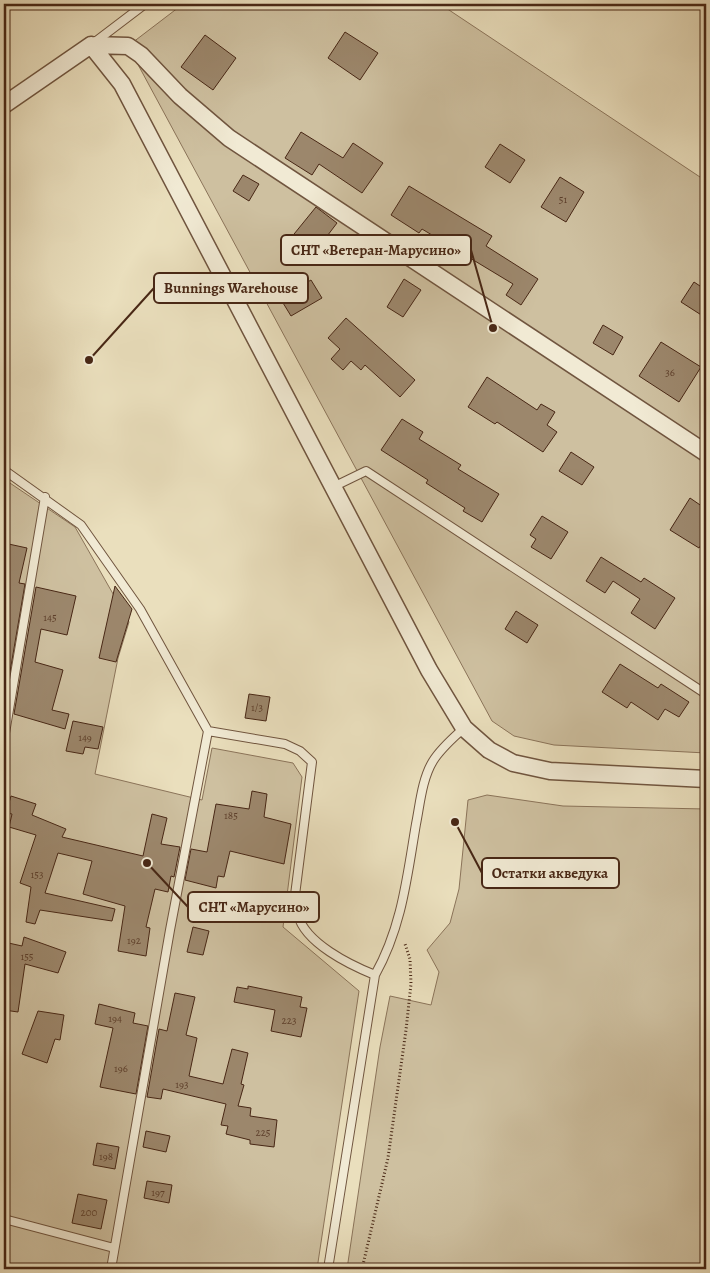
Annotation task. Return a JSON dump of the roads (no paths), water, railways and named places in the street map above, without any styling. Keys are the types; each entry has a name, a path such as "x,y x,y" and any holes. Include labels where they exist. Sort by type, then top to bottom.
{"street":[{"path":"92,45 122,84 430,670 464,728 489,750 513,762 550,771 706,779"},
{"path":"4,105 92,45 128,46 141,55 180,96 229,138 706,453"}],"lane":[{"path":"92,45 145,4"},
{"path":"4,470 45,497 81,525 140,609 208,731 170,930 111,1269"},
{"path":"333,487 366,471 706,694"},
{"path":"4,739 45,497"},
{"path":"328,1269 375,975 387,954 398,922 423,788 432,762 444,747 464,728"},
{"path":"208,731 285,744 300,751 312,762 295,895 298,916 308,933 334,954 348,964 375,975"},
{"path":"4,1219 114,1248"}],"place":[{"name":"СНТ «Ветеран-Марусино»","path":"493,328"},
{"name":"Bunnings Warehouse","path":"89,360"},
{"name":"Остатки акведука","path":"455,822"},
{"name":"СНТ «Марусино»","path":"147,863"}]}
